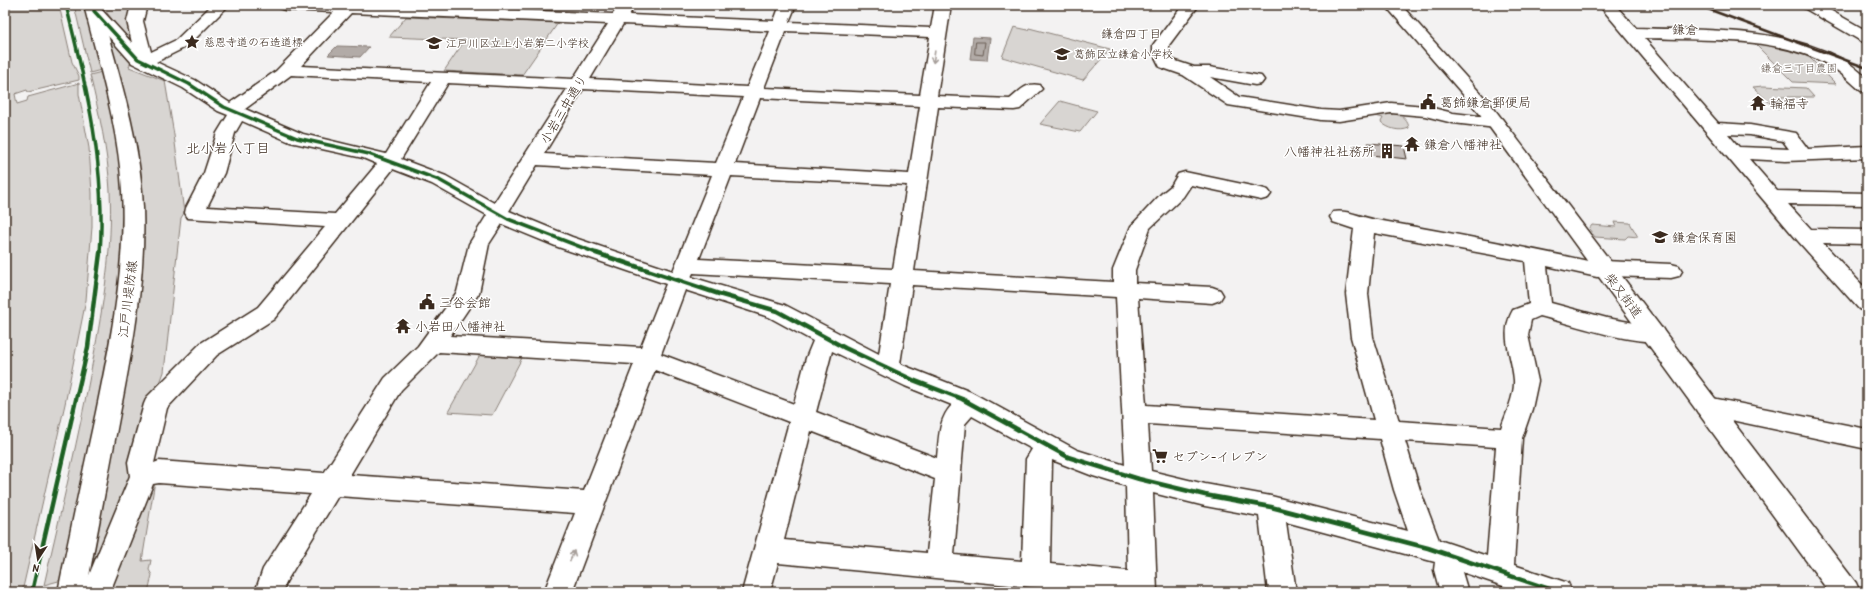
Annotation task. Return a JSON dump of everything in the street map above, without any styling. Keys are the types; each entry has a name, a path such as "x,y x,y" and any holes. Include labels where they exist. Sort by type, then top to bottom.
{"street":[{"path":"139,5 135,21 143,53 142,60"},
{"path":"142,60 163,53 182,43 221,5"},
{"path":"294,5 348,8 622,12 780,27 938,33"},
{"path":"558,592 648,358 788,5"},
{"path":"888,368 918,180 943,5"},
{"path":"1191,5 1161,45 1161,53 1166,63 1191,72 1234,101 1332,116 1391,108 1425,111 1454,118 1496,123"},
{"name":"柴又街道","path":"1393,5 1496,123 1846,592"},
{"path":"1607,5 1805,236 1866,302"},
{"path":"1810,5 1867,38"},
{"path":"93,8 134,55 178,78 236,112 297,138 369,154 439,180 508,219 565,242 683,273 777,311 829,339 888,368 975,407 1046,446 1086,464 1138,479 1205,495 1271,507 1438,551 1558,592"},
{"name":"江戸川堤防線","path":"72,592 125,327 133,230 132,191 128,155 119,110 93,8"},
{"path":"340,221 196,213 214,173 224,137 236,112 288,70 348,8"},
{"name":"小岩三中通り","path":"269,592 273,578 393,384 426,352 468,293 478,244 533,159 622,12"},
{"path":"1842,24 1867,26"},
{"path":"1632,34 1727,36 1794,46 1835,61 1867,87"},
{"path":"288,70 1016,105 1033,89"},
{"path":"1191,72 1208,72 1255,80"},
{"path":"96,592 143,476 141,462 156,404 209,349 266,313 389,161 413,128 444,77"},
{"path":"1713,128 1750,130 1789,137 1802,154"},
{"path":"1733,152 1802,154 1867,152"},
{"path":"533,159 918,180"},
{"path":"767,550 1036,575 1143,588 1138,479 1127,296 1125,290 1124,270 1141,226 1168,198 1173,196 1183,183 1184,178 1261,194"},
{"path":"1772,197 1867,199"},
{"path":"1340,217 1365,225 1535,256 1597,270 1671,271"},
{"path":"1365,225 1357,294 1363,341 1407,490 1448,570 1454,592"},
{"path":"1805,236 1867,237"},
{"path":"1535,256 1540,308"},
{"path":"683,273 902,276 1212,295"},
{"path":"1500,571 1509,438 1520,409 1526,381 1517,339 1518,324 1521,316 1527,312 1540,308 1606,326 1654,334"},
{"path":"756,592 818,358 822,346 829,339"},
{"path":"432,343 648,358 948,473"},
{"path":"1707,406 1867,439"},
{"path":"939,566 953,424 956,416 975,407"},
{"path":"1134,414 1509,438"},
{"path":"1036,575 1040,459 1046,446"},
{"path":"143,476 159,472 593,503"},
{"path":"1271,507 1282,592"}],"green space":[{"path":"5,5 59,5 72,62 79,76 79,80 28,92 27,90 15,94 17,104 27,101 28,97 79,83 79,94 89,148 92,193 92,227 86,300 65,404 22,592 5,592"},
{"path":"74,5 85,5 101,70 90,73"},
{"path":"101,5 135,5 138,53"},
{"path":"406,17 558,23 522,75 444,71 465,40 389,37"},
{"path":"1014,27 1028,30 1029,28 1110,49 1083,80 1002,57"},
{"path":"106,31 131,61 129,67 165,81 174,135 184,213 181,218 164,372 160,383 145,403 129,481 91,571 88,571 135,327 144,244 144,216 140,169 132,129"},
{"name":"鎌倉三丁目農園","path":"1752,41 1792,48 1805,53 1836,84 1793,82"},
{"path":"102,72 120,158 123,196 123,222 120,275 104,378 62,580 44,585 88,388 109,255 111,212 109,176 103,133 90,75"},
{"path":"1753,87 1806,88 1814,97 1780,97 1789,109 1775,108"},
{"path":"1060,101 1097,111 1080,132 1040,124"},
{"path":"1381,111 1402,117 1408,123 1409,128 1398,130 1394,129 1381,122 1383,118 1372,115"},
{"path":"1614,222 1630,223 1638,237 1628,236 1625,239 1595,237 1589,229 1592,225 1616,227"},
{"path":"481,353 523,356 492,415 448,412"},
{"path":"155,481 142,561 151,560 149,570 152,575 148,592 105,592 143,496"}],"water":[{"path":"973,37 990,38 987,60 970,59"},
{"path":"337,46 369,47 360,57 328,55"}],"building":[{"name":"八幡神社社務所","path":"1368,143 1404,146 1407,159 1371,155"}],"railway":[{"path":"1697,5 1867,68"}],"cycle path":[{"path":"32,592 88,347 100,254 102,223 98,153 84,75 66,5"},
{"path":"94,11 138,59 189,84 224,107 297,138 369,154 439,180 508,219 565,242 722,295 777,311 845,348 913,380 962,399 1068,457 1102,469 1139,479 1205,495 1271,507 1428,548 1558,592"}],"place":[{"name":"慈恩寺道の石造道標","path":"192,42"},
{"name":"江戸川区立上小岩第二小学校","path":"434,43"},
{"name":"葛飾区立鎌倉小学校","path":"1062,54"},
{"name":"葛飾鎌倉郵便局","path":"1428,102"},
{"name":"輪福寺","path":"1758,103"},
{"name":"鎌倉八幡神社","path":"1412,144"},
{"name":"八幡神社社務所","path":"1387,151"},
{"name":"鎌倉保育園","path":"1660,237"},
{"name":"三谷会館","path":"427,302"},
{"name":"小岩田八幡神社","path":"403,326"},
{"name":"セブン-イレブン","path":"1160,456"}],"district":[{"name":"鎌倉","path":"1685,29"},
{"name":"鎌倉四丁目","path":"1131,33"},
{"name":"北小岩八丁目","path":"228,147"}]}
